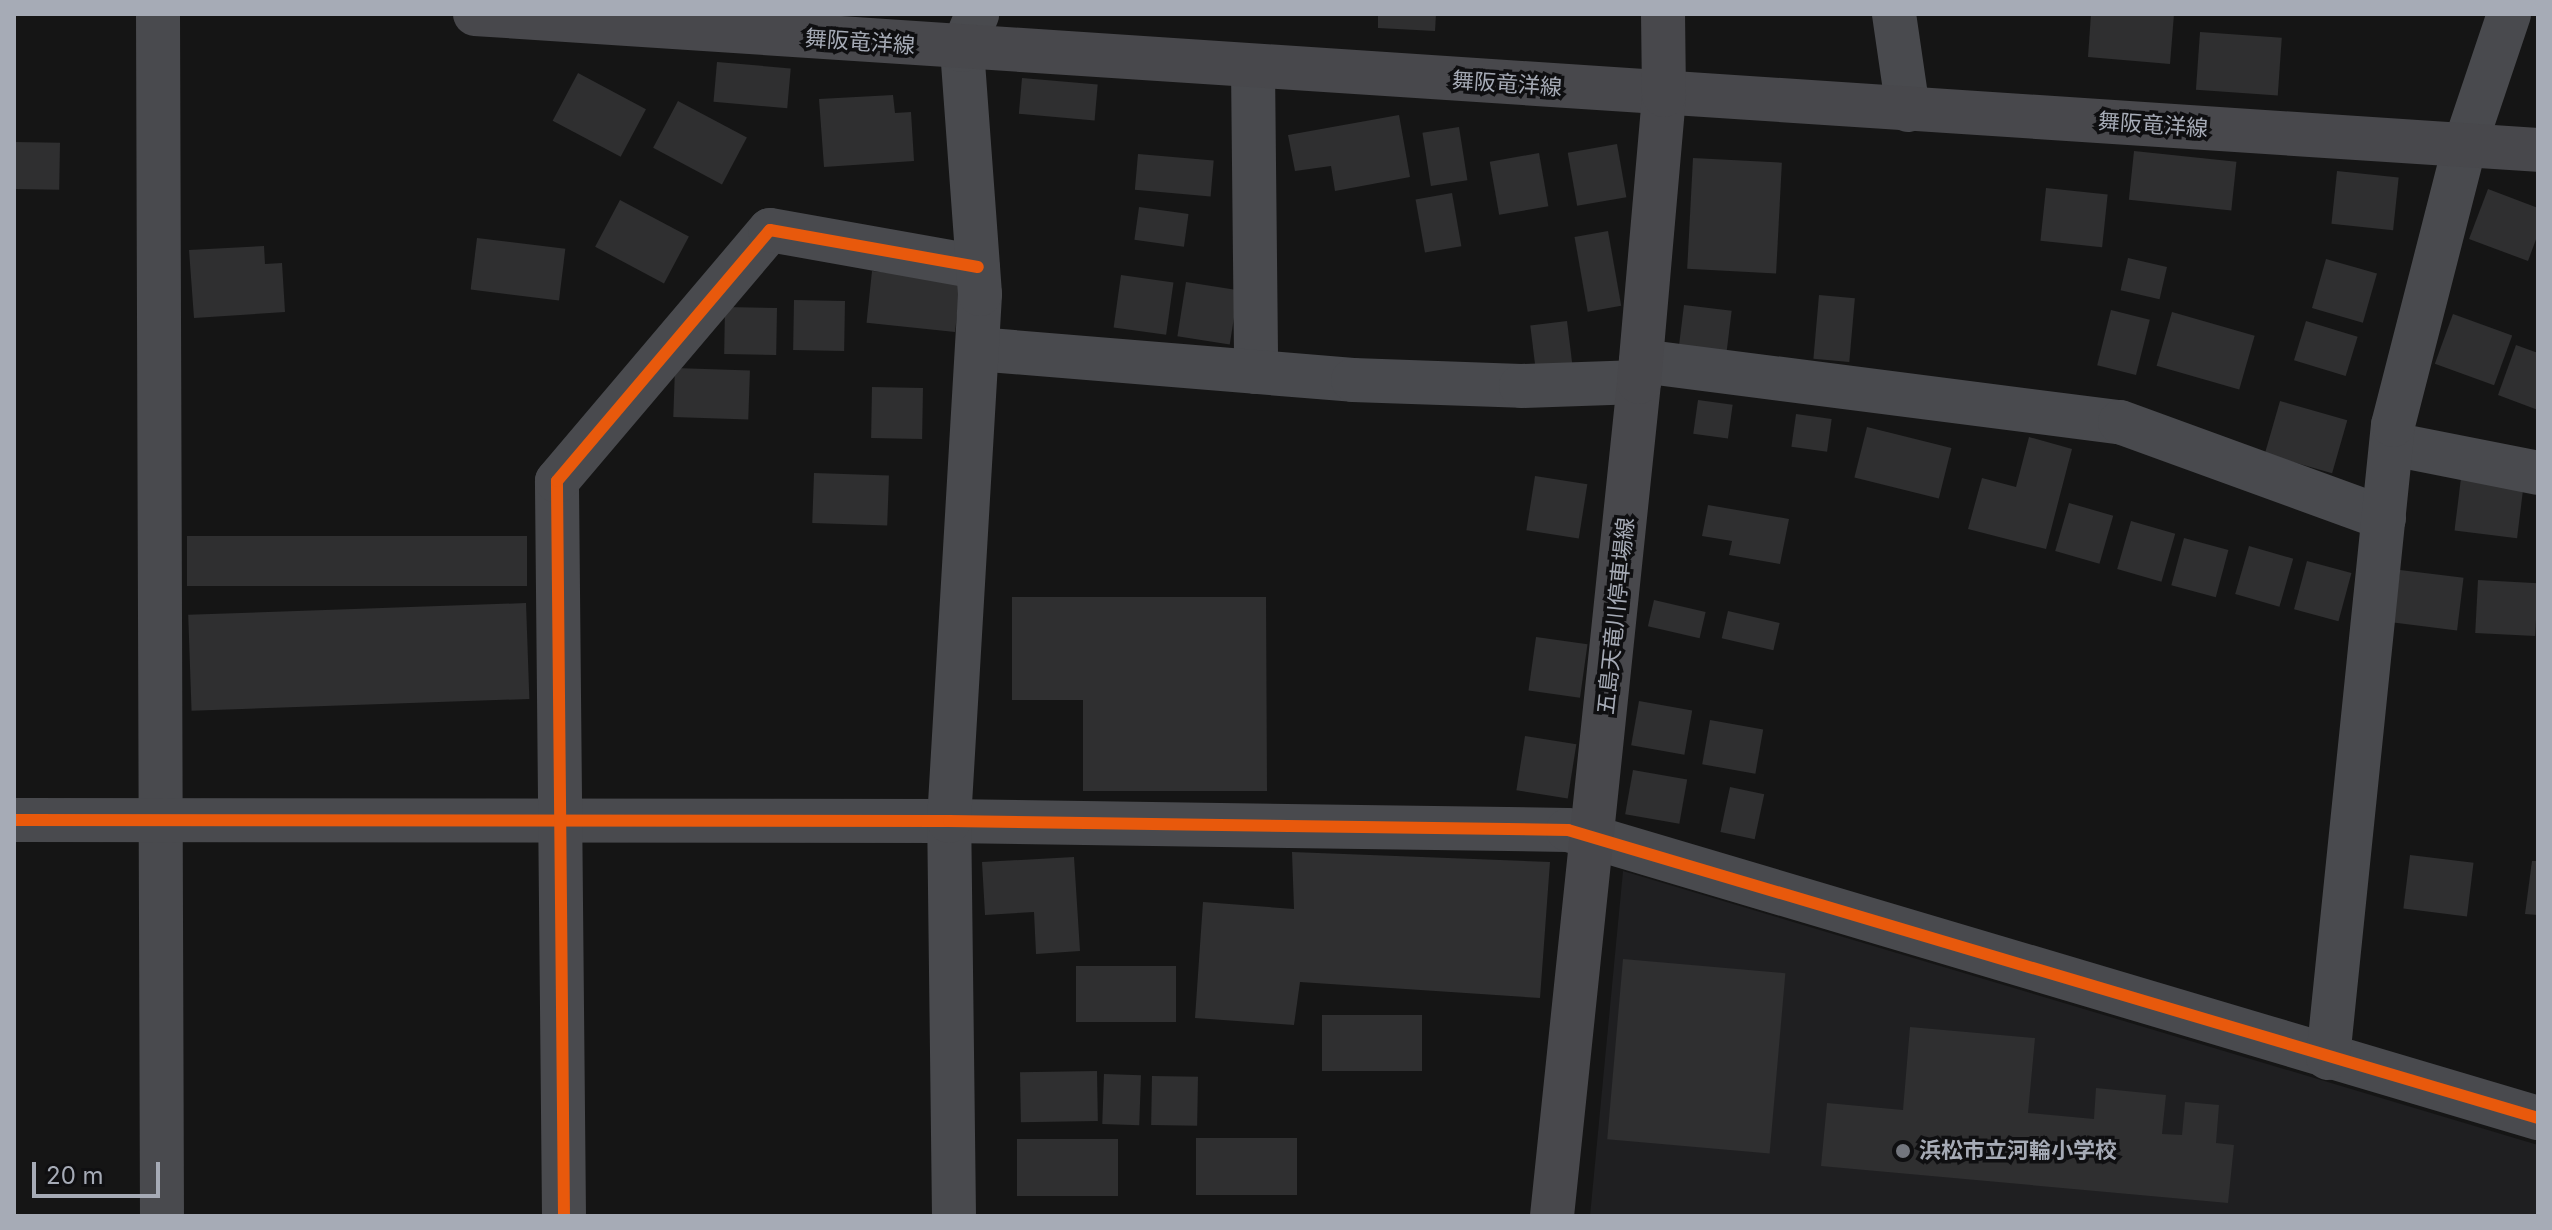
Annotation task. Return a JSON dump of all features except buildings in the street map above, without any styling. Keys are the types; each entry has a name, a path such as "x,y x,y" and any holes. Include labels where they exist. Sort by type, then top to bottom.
{"main road":[{"name":"舞阪竜洋線","path":"475,14 969,32 1253,68 2538,150"},
{"name":"五島天竜川停車場線","path":"1552,1216 1640,371 1664,95 1663,14"}],"street":[{"path":"158,14 162,1216"},
{"path":"1894,14 1908,110"},
{"path":"2328,1058 2392,444 2465,145 2509,14"},
{"path":"954,1216 949,821 977,349 978,267 969,32"},
{"path":"1253,68 1256,372"},
{"path":"564,1216 564,821 557,481 770,230 978,267"},
{"path":"977,349 1256,372 1521,386 1640,371 2120,422 2384,518"},
{"path":"2392,444 2538,473"},
{"path":"14,820 949,821 1568,830 1593,841 2538,1118"}],"shaded area":[{"path":"1623,871 2538,1145 2538,1216 1590,1216"}],"cycle path":[{"path":"564,1216 557,481 770,230 978,267"},
{"path":"14,820 949,821 1568,830 2538,1118"}],"place":[{"name":"浜松市立河輪小学校","path":"1903,1151"}]}
